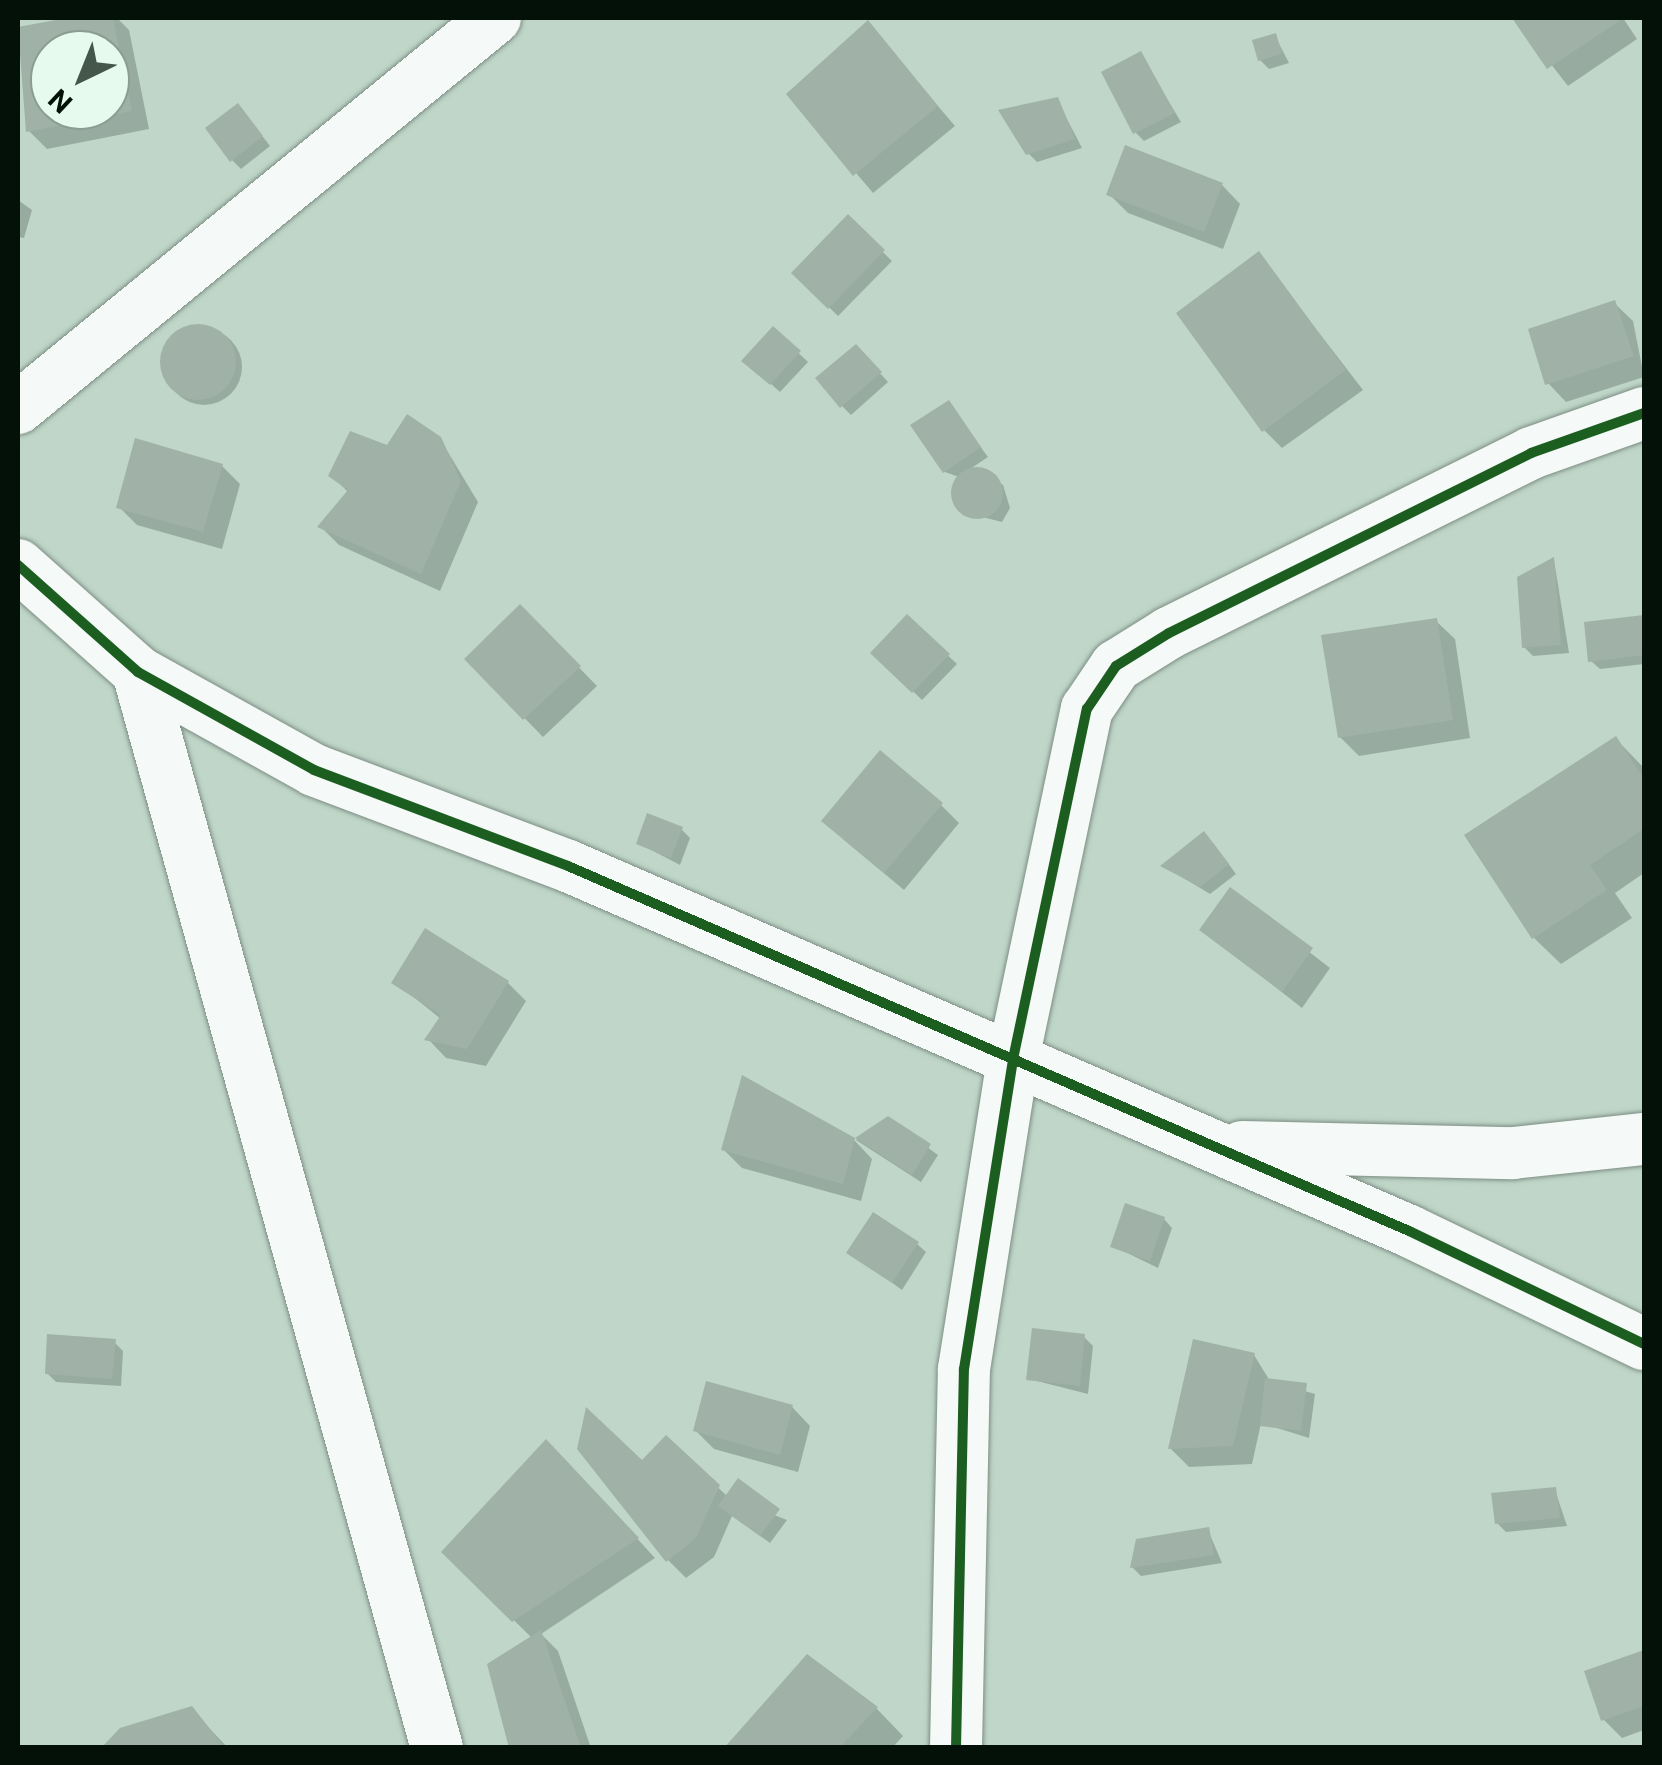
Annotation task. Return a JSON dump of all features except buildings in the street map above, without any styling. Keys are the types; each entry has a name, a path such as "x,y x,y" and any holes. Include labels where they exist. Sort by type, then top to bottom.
{"street":[{"path":"18,408 495,18"},
{"path":"956,1748 964,1369 1012,1058 1087,709 1116,666 1532,453 1644,413"},
{"path":"18,565 138,672 314,770 568,866 1212,1146 1644,1344"},
{"path":"138,672 437,1748"},
{"path":"1212,1146 1513,1153 1644,1139"}],"cycle path":[{"path":"956,1748 964,1369 1013,1059 1087,709 1116,666 1169,633 1531,453 1644,413"},
{"path":"18,565 138,672 314,770 568,866 1409,1231 1644,1344"}]}
